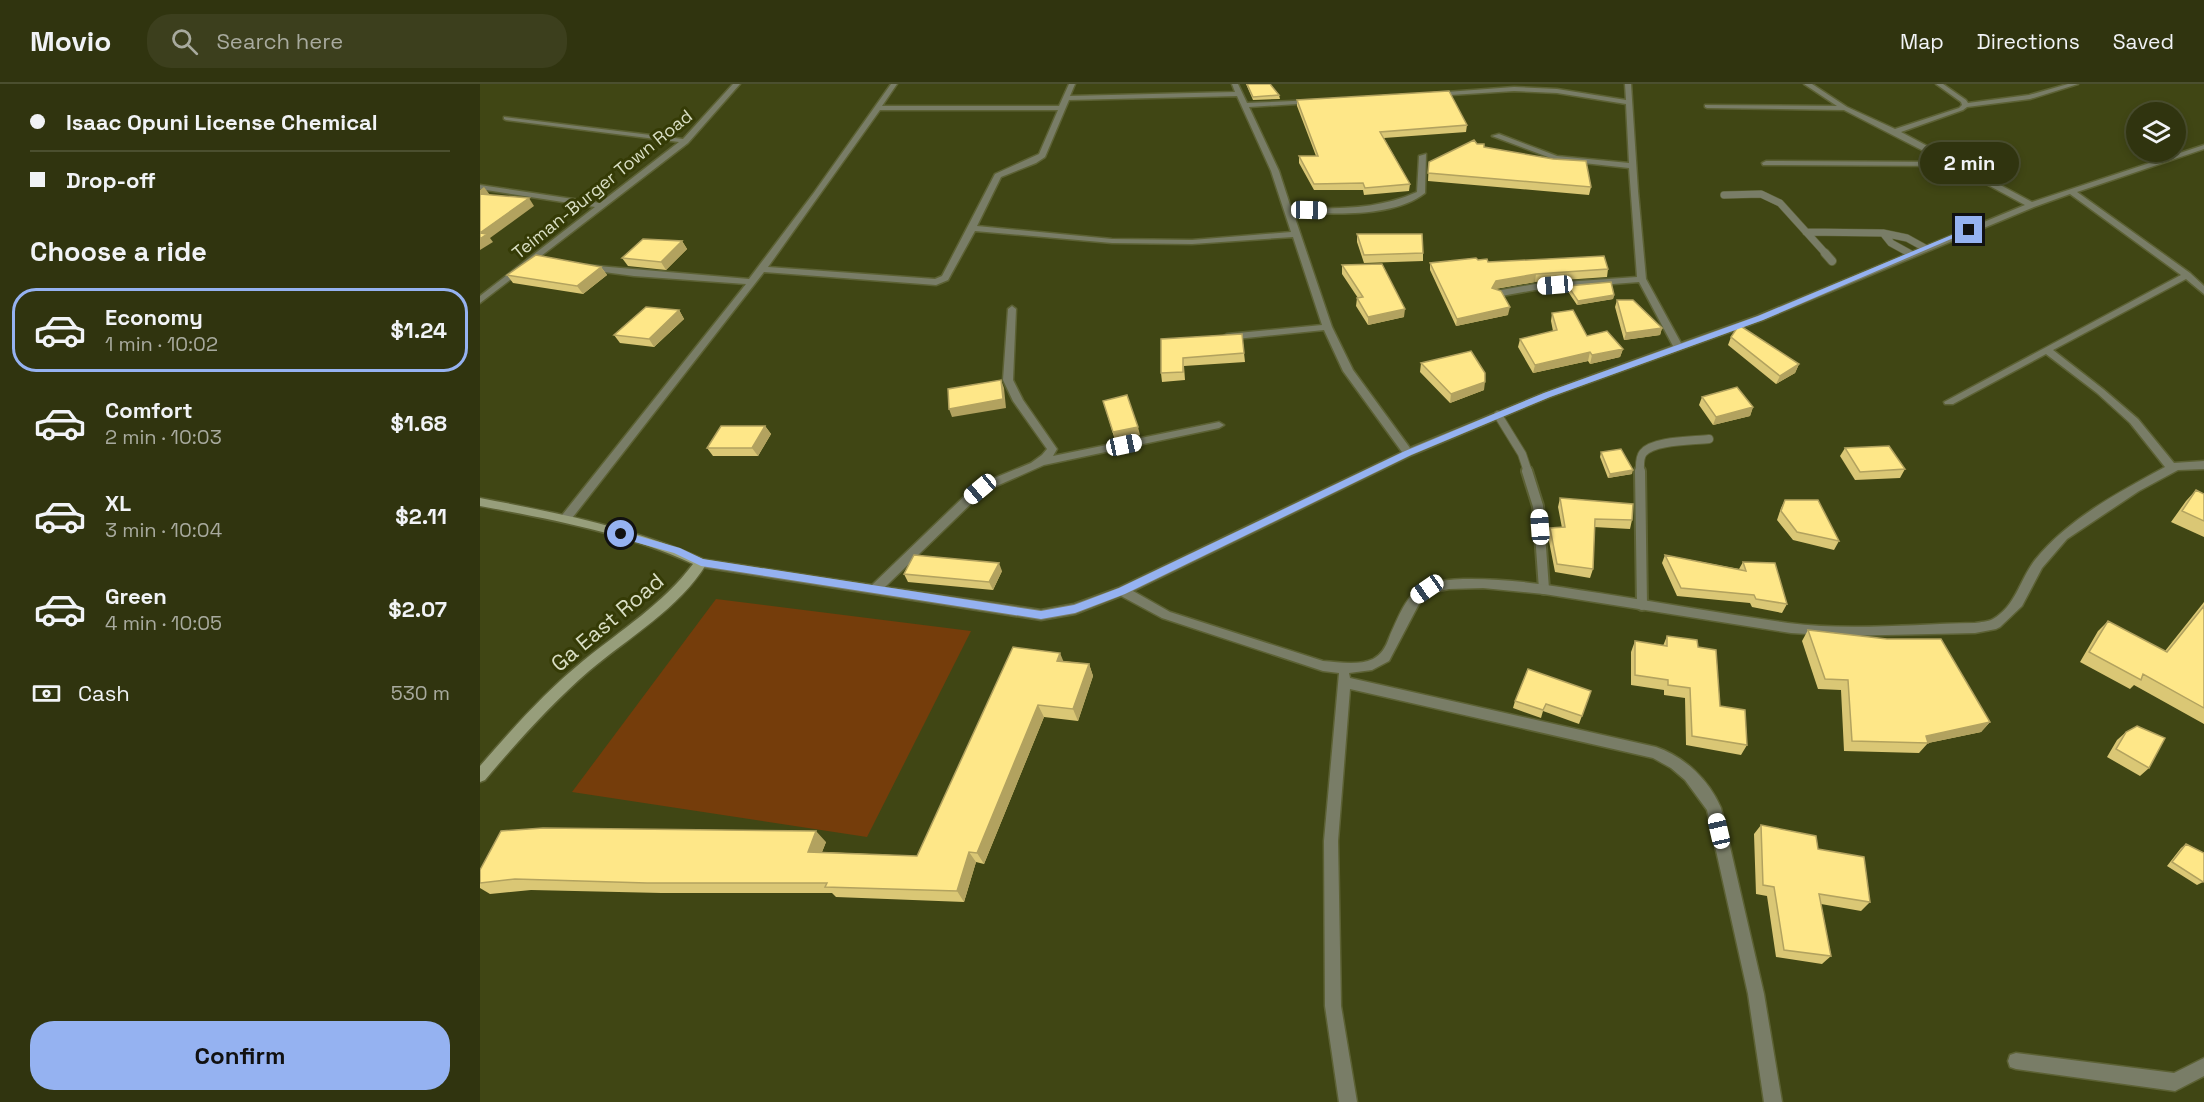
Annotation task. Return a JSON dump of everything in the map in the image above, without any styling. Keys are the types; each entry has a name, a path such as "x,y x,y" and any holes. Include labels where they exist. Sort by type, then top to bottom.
{"street":[{"name":"Teiman-Burger Town Road","path":"480,300 685,141 737,84"},
{"path":"565,519 698,354 849,151 894,84"},
{"path":"761,269 936,282 945,278 998,176 1042,155 1072,84"},
{"path":"1235,84 1275,171 1327,327 1348,371 1408,453"},
{"path":"1628,84 1642,279 1679,348"},
{"path":"1806,84 1845,108 1895,132 2031,205"},
{"path":"1939,84 1964,101 1965,105"},
{"path":"1895,132 1961,109 1965,105 2030,97 2075,84"},
{"path":"1421,95 1515,89 1557,91 1630,104"},
{"path":"1066,98 1240,94"},
{"path":"1245,105 1327,100"},
{"path":"1707,106 1845,108"},
{"path":"878,108 1062,108"},
{"path":"506,118 685,141"},
{"path":"1496,136 1556,158 1633,166"},
{"path":"701,562 1041,615 1075,609 1122,591 1408,453 1547,395 1760,318 2031,205 2073,193 2204,147"},
{"path":"1289,210 1350,211 1404,202 1421,193 1423,156"},
{"path":"1766,163 1956,164"},
{"path":"480,187 601,206"},
{"path":"2073,193 2187,275 2204,291"},
{"path":"972,228 1112,241 1192,242 1297,234"},
{"path":"539,254 549,257"},
{"path":"580,266 634,273 752,282"},
{"path":"1949,402 2187,275"},
{"path":"1496,294 1535,287 1642,279"},
{"path":"1012,309 1008,380 1018,401 1052,449 1040,462"},
{"path":"1213,338 1327,327"},
{"path":"2047,350 2134,421 2172,468"},
{"path":"875,589 980,489 1040,462 1219,425"},
{"path":"1344,676 1372,665 1384,657 1414,598 1427,589 1440,585 1507,585 1544,589 1791,628 1840,631 1953,629 1996,624 2018,603 2038,565 2063,536 2135,488 2172,468 2204,465"},
{"name":"Ga East Road","path":"480,502 565,519 677,550 701,562 691,577 669,600 546,702 480,776"},
{"path":"1122,591 1166,615 1323,666 1344,676 1656,753 1681,766 1699,785 1714,808 1756,994 1773,1102"},
{"path":"1344,676 1330,841 1333,1006 1348,1102"},
{"path":"2016,1061 2175,1082 2204,1067"}],"lane":[{"path":"1724,195 1766,195 1780,203 1832,261"},
{"path":"1806,232 1883,233 1907,238 1925,248"},
{"path":"1883,233 1891,243 1911,254"},
{"path":"1498,416 1522,454 1538,506 1544,589"},
{"path":"1642,605 1640,462 1643,453 1652,447 1669,443 1709,439"}],"shaded area":[{"path":"716,599 971,631 867,837 572,792"}],"building":[{"path":"1247,84 1270,84 1279,95 1253,97"},
{"path":"1449,91 1467,125 1380,132 1410,184 1365,188 1363,183 1314,184 1299,156 1318,156 1297,100"},
{"path":"1474,140 1477,144 1484,144 1484,147 1553,159 1586,161 1591,187 1428,173 1429,162"},
{"path":"480,194 529,198 480,233"},
{"path":"1357,234 1422,234 1423,253 1364,255"},
{"path":"643,239 682,241 661,262 622,258"},
{"path":"536,255 601,267 577,286 507,275"},
{"path":"1604,256 1608,269 1536,274 1496,281 1492,288 1501,291 1510,307 1457,319 1430,263 1476,258 1478,260 1487,259 1488,262"},
{"path":"1382,264 1405,309 1368,317 1357,298 1363,297 1342,265"},
{"path":"1611,282 1614,295 1578,301 1568,286"},
{"path":"1617,300 1633,300 1662,328 1626,333"},
{"path":"646,307 679,310 649,339 614,335"},
{"path":"1573,310 1587,336 1607,331 1623,349 1592,355 1590,352 1535,365 1520,339 1557,330 1552,313"},
{"path":"1739,325 1799,364 1780,376 1731,337"},
{"path":"1242,334 1244,353 1183,358 1183,372 1161,373 1161,339"},
{"path":"1471,351 1485,373 1485,382 1451,394 1421,363"},
{"path":"1001,380 1003,399 949,409 948,389"},
{"path":"1737,387 1753,407 1716,417 1702,397"},
{"path":"1127,395 1138,427 1113,432 1103,401"},
{"path":"721,426 765,426 752,448 707,448"},
{"path":"1889,446 1905,469 1860,472 1845,448"},
{"path":"1621,449 1633,470 1610,474 1601,452"},
{"path":"2196,490 2204,494 2204,521 2182,511"},
{"path":"1560,498 1633,504 1632,520 1595,519 1593,569 1557,564 1550,528 1565,527"},
{"path":"1785,500 1818,500 1839,541 1797,532 1781,511"},
{"path":"914,555 999,563 989,582 904,574"},
{"path":"1665,555 1746,571 1743,562 1775,563 1787,604 1756,599 1754,595 1681,588"},
{"path":"2204,606 2204,708 2143,674 2141,680 2089,652 2108,621 2167,652"},
{"path":"1808,630 1887,639 1941,639 1990,722 1926,736 1928,743 1852,741 1848,680 1825,679"},
{"path":"1667,636 1697,640 1698,647 1716,650 1720,706 1745,710 1747,745 1692,736 1690,688 1668,685 1668,680 1635,675 1635,641 1667,646"},
{"path":"1013,647 1060,653 1057,661 1089,664 1073,709 1038,705 977,853 969,852 957,891 825,887 827,883 647,883 515,879 480,883 480,870 501,831 543,828 816,831 808,852 917,856"},
{"path":"1528,669 1591,691 1582,716 1546,704 1543,710 1515,701"},
{"path":"2137,726 2165,738 2149,768 2116,749 2126,732"},
{"path":"1761,825 1816,836 1818,849 1864,857 1870,902 1819,894 1831,956 1784,950 1774,887 1763,885"},
{"path":"2186,844 2204,853 2203,882 2172,862"}],"route":[{"path":"621,534 677,550 701,562 1041,615 1075,609 1122,591 1408,453 1547,395 1760,318 1969,230"}]}
